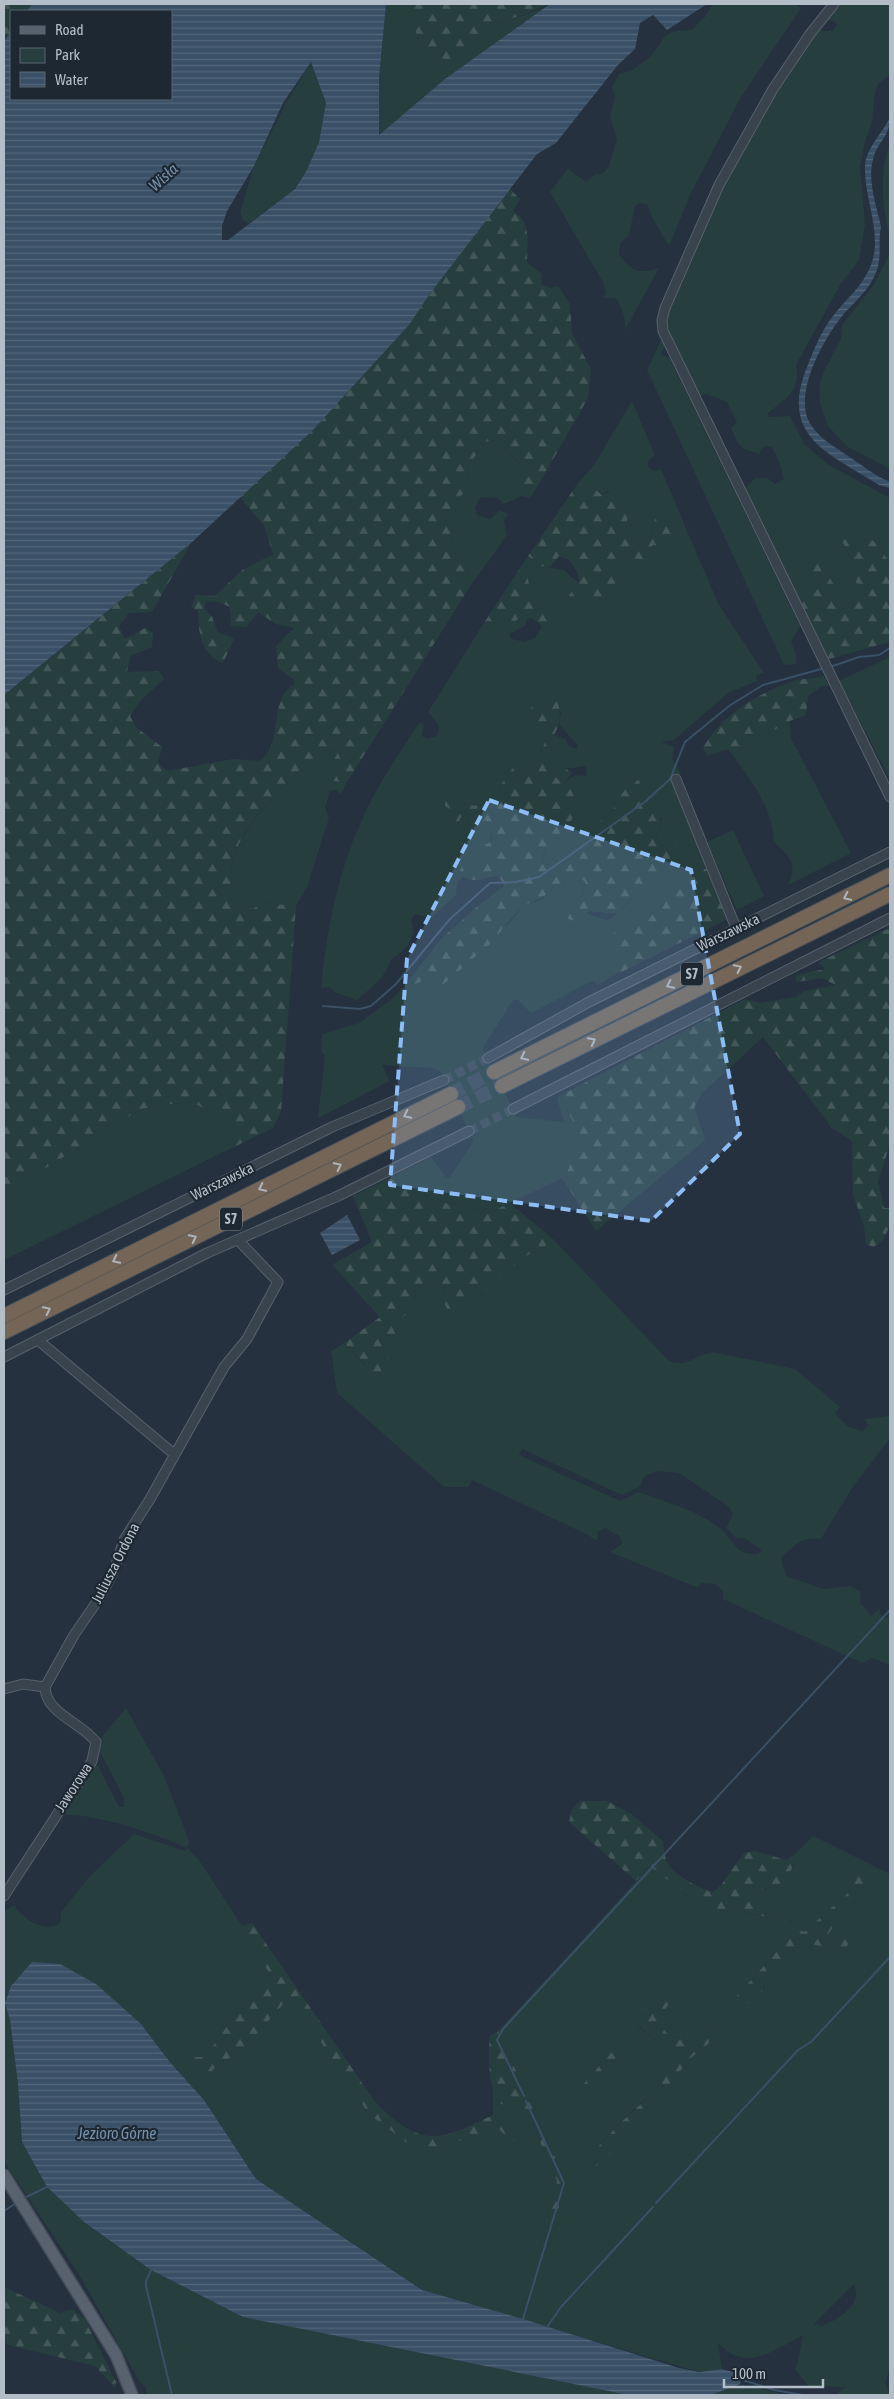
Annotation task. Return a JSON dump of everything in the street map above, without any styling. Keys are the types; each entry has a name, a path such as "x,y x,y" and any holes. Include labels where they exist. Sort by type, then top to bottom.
{"highway":[{"name":"S7","path":"494,1072 890,876"},
{"name":"S7","path":"502,1086 890,894"},
{"name":"S7","path":"4,1316 451,1094"},
{"name":"S7","path":"4,1332 458,1107"}],"main road":[{"path":"4,2175 116,2354 132,2395"}],"street":[{"path":"834,4 810,34 773,89 719,185 665,308 662,320 663,331 671,348 890,797"},
{"path":"676,779 736,928"},
{"name":"Warszawska","path":"488,1058 589,1002 890,852"},
{"path":"513,1109 890,918"},
{"name":"Warszawska","path":"4,1290 332,1127 444,1080"},
{"path":"4,1357 207,1253 239,1241 338,1196 469,1131"},
{"name":"Juliusza Ordona","path":"45,1687 74,1635 100,1597 113,1573 124,1540 150,1499 224,1366 247,1339 278,1282 239,1241"},
{"path":"38,1340 174,1454"},
{"path":"4,1689 24,1684 45,1687"},
{"name":"Jaworowa","path":"4,1896 92,1761 95,1751 96,1742 89,1733 54,1708 45,1695 45,1687"}],"highlighted area":[{"path":"489,800 691,870 740,1134 651,1221 390,1185 407,959"}],"green space":[{"path":"4,4 32,4 28,10 10,10 10,33 4,41"},
{"path":"386,4 405,4 419,40 446,69 488,28 546,7 445,79 379,135 379,78"},
{"path":"405,4 550,4 488,28 446,69 419,40"},
{"path":"713,4 795,4 801,8 741,97 692,191 669,246 653,219 647,204 640,203 635,206 629,235 620,243 619,255 628,265 636,270 646,271 659,268 625,330 623,313 616,298 603,298 606,293 603,282 550,192 568,168 586,182 595,174 602,174 608,168 617,139 610,117 615,96 612,87 619,74 631,71 651,56 665,36 674,31 691,30 704,18"},
{"path":"837,4 890,4 890,75 878,84 875,92 872,123 865,141 860,167 865,224 859,260 840,285 796,365 796,382 791,394 768,413 769,417 790,416 804,444 829,465 890,498 890,563 874,541 864,538 844,546 854,563 854,579 861,589 861,597 855,605 845,602 831,580 808,566 819,587 801,603 744,489 755,478 767,478 775,484 784,479 780,464 772,447 765,446 761,449 759,455 742,447 736,440 731,428 737,422 727,402 707,394 699,396 666,329 667,312 717,196 783,80 819,27 822,31 833,31 837,25 834,21 825,19"},
{"path":"311,62 326,103 319,142 307,170 295,189 248,224 243,220 240,213 254,166 285,105"},
{"path":"890,144 890,236 885,215 883,178 884,165"},
{"path":"509,188 520,199 513,211 519,215 526,227 528,240 527,263 542,274 541,284 550,288 558,286 570,304 572,334 591,369 588,398 539,484 529,488 520,483 520,464 495,440 485,442 469,465 465,492 458,498 451,542 459,563 468,571 470,579 469,588 347,782 328,781 328,772 338,752 323,750 279,790 264,807 240,842 233,860 231,877 238,903 252,909 264,903 296,906 281,1112 273,1128 236,1146 229,1124 191,1101 141,1109 4,1194 4,695 191,543 152,612 129,613 119,626 125,639 145,628 153,633 152,647 130,656 127,672 159,671 164,679 141,700 130,716 136,727 162,747 158,763 167,771 233,759 260,761 272,743 281,700 286,691 294,684 294,680 278,668 276,646 294,628 276,624 258,612 246,627 231,626 230,607 218,602 206,601 204,608 212,617 218,632 234,639 223,663 205,648 200,634 198,611 191,607 196,595 215,596 242,570 273,554 264,526 239,496 313,430 409,325 429,295"},
{"path":"890,253 890,469 846,446 828,426 820,403 819,388 823,373 841,339 842,325 873,286"},
{"path":"662,338 665,347 661,355 669,357 800,626 791,642 796,654 796,664 784,665 647,370"},
{"path":"632,401 655,455 648,461 648,467 654,471 661,469 683,521 675,530 669,527 666,518 660,516 655,519 650,542 645,547 640,547 626,530 628,515 625,504 608,491 602,494 591,486 578,483 594,465"},
{"path":"495,440 520,465 529,488 539,484 530,498 522,496 504,504 497,498 481,497 475,507 477,515 490,519 500,510 508,514 504,521 507,535 469,588 470,579 468,571 459,563 451,542 454,516 458,498 465,492 469,465 485,442"},
{"path":"578,483 591,486 601,494 612,492 615,498 625,504 628,515 626,530 640,547 645,547 650,542 655,519 660,516 666,518 669,527 675,529 683,521 684,524 672,540 662,547 653,545 645,558 631,563 626,560 620,568 624,577 613,592 602,597 583,600 572,598 569,595 579,583 578,574 570,560 559,556 550,567 541,566 528,556"},
{"path":"684,524 719,605 764,673 756,675 757,681 728,693 674,740 661,742 674,747 672,759 681,773 674,777 717,883 709,886 706,879 680,876 656,913 637,924 624,925 619,956 608,968 613,976 598,985 592,981 531,1013 518,1000 513,1000 485,1044 483,1049 517,1117 564,1122 557,1098 559,1096 580,1134 566,1176 490,1213 437,1201 389,1178 431,1157 446,1178 450,1177 472,1144 473,1139 440,1071 432,1068 382,1065 390,1081 318,1118 325,1055 321,1052 322,1034 359,1023 401,990 432,977 438,988 497,938 500,930 509,924 524,905 543,899 555,884 568,885 578,876 585,882 581,898 569,910 579,922 587,914 607,920 617,914 670,859 656,837 662,819 635,792 618,798 612,813 601,819 598,830 551,865 545,864 542,860 548,844 562,834 574,818 573,803 575,794 566,788 566,781 575,775 586,776 587,768 584,766 567,769 558,779 547,769 552,754 550,742 554,735 565,739 569,746 576,749 578,746 559,724 561,713 553,700 542,705 536,731 545,742 532,773 519,778 511,765 506,778 501,784 498,797 489,806 459,808 456,812 459,829 460,818 466,814 471,826 477,830 485,820 492,831 488,856 477,872 468,863 459,874 463,876 457,883 456,895 431,918 415,914 411,920 414,932 408,946 392,959 381,979 357,1000 334,992 330,987 321,988 332,913 353,841 379,786 416,727 421,722 424,726 422,736 427,739 436,736 439,730 438,724 428,712 480,629 490,628 498,619 515,621 523,617 527,619 525,626 509,634 512,639 525,642 535,638 542,626 552,623 548,608 535,612 524,562 528,556 541,566 563,570 579,583 569,595 611,593 624,577 620,568 630,557 657,544 672,540"},
{"path":"846,532 874,541 890,563 890,642 829,659 801,603 819,587 808,566 810,558 819,554 831,580 845,602 855,605 861,597 861,589 854,579 854,563 842,541"},
{"path":"524,562 535,611 548,608 555,610 557,617 552,623 542,626 532,618 527,619 523,617 515,621 498,619 490,628 480,629"},
{"path":"890,657 890,779 839,681"},
{"path":"824,676 829,686 822,686 808,696 806,715 790,721 732,754 728,749 707,756 703,748 730,715 754,699 780,686 801,679"},
{"path":"553,700 558,702 560,718 556,732 550,742 552,754 547,769 558,779 566,769 572,773 566,781 566,788 575,791 573,803 577,809 565,830 546,848 542,860 545,864 551,865 598,830 601,819 612,813 618,798 631,783 639,780 640,785 635,792 655,798 660,817 657,839 662,837 677,840 675,850 662,870 617,914 589,911 579,922 568,919 569,910 583,895 585,882 578,876 577,882 568,885 555,884 544,896 519,910 505,925 497,938 438,989 432,977 401,990 442,938 504,886 499,876 471,880 459,874 462,865 468,863 477,872 488,856 485,845 492,841 492,831 485,820 477,830 471,826 466,814 460,818 459,829 455,833 451,827 450,818 455,812 445,806 445,801 448,798 455,799 459,808 466,802 474,806 479,803 489,806 498,797 501,784 506,778 505,765 511,765 519,778 532,773 545,742 536,731 528,715 534,703 542,705"},
{"path":"790,721 791,738 851,853 788,885 792,871 791,861 774,842 769,817 760,795 732,754"},
{"path":"323,750 338,752 328,772 328,781 347,782 341,794 336,790 330,791 325,807 329,818 307,887 296,906 264,903 252,909 238,903 231,877 233,860 240,842 251,825 280,790"},
{"path":"733,830 764,896 737,910 707,842"},
{"path":"707,869 706,879 709,886 717,883 727,913 726,920 613,976 607,969 619,956 613,934 624,925 637,924 656,913 662,904 657,897 660,889 666,885 673,885 687,872"},
{"path":"890,928 890,1144 878,1182 884,1208 890,1208 890,1214 888,1231 882,1240 873,1247 866,1244 864,1226 853,1195 852,1141 832,1128 763,1037 701,1094 694,1108 705,1140 596,1231 562,1178 566,1176 580,1134 559,1096 745,999 760,1003 796,997 804,991 835,985 823,978 796,982 796,975 825,969 819,962"},
{"path":"191,1101 229,1124 236,1146 4,1260 4,1194 141,1109"},
{"path":"389,1178 437,1201 489,1213 510,1203 555,1241 524,1257 464,1310 447,1309 444,1302 445,1288 426,1281 416,1292 413,1308 397,1323 393,1345 382,1372 373,1372 344,1343 380,1317 332,1265 372,1242 353,1196"},
{"path":"555,1241 669,1361 676,1363 687,1362 713,1352 795,1369 840,1407 835,1413 848,1427 862,1431 868,1426 865,1419 890,1416 890,1438 852,1488 821,1539 814,1538 798,1542 781,1558 786,1576 824,1589 850,1586 861,1592 860,1603 868,1611 870,1617 879,1609 880,1614 886,1618 890,1616 890,1665 872,1658 862,1663 723,1599 723,1591 715,1584 701,1583 698,1588 610,1552 622,1544 620,1536 605,1528 597,1532 597,1541 472,1480 468,1487 444,1487 337,1393 331,1351 344,1343 365,1365 393,1345 397,1323 413,1308 416,1292 426,1281 445,1288 444,1302 464,1310 524,1257","holes":["522,1449 622,1495 639,1487 645,1476 659,1471 679,1473 728,1506 733,1514 726,1528 736,1538 744,1538 762,1550 758,1554 741,1551 716,1525 684,1508 639,1492 620,1501 519,1455"]},
{"path":"126,1708 164,1776 189,1841 187,1848 124,1825 89,1817 59,1815 95,1760 119,1807 124,1807 124,1798 99,1750 100,1739"},
{"path":"581,1801 607,1801 630,1813 663,1841 664,1853 672,1869 689,1882 713,1892 721,1885 744,1853 755,1851 786,1860 794,1855 793,1866 786,1878 775,1889 765,1889 759,1892 753,1900 755,1905 760,1904 804,1932 847,1894 858,1873 879,1871 880,1883 856,1900 827,1935 835,1941 849,1932 852,1940 846,1947 851,1955 844,1958 822,1946 801,1943 770,1971 762,1991 717,2029 714,2039 691,2058 670,2084 662,2089 657,2084 678,2059 638,2025 639,2011 666,1989 676,1976 686,1980 656,2022 670,2036 694,2043 790,1937 775,1920 740,1910 727,1920 715,1917 650,1866 636,1881 569,1822 572,1809"},
{"path":"134,1834 185,1851 187,1848 199,1860 274,1980 235,2015 205,2057 178,2059 208,2075 217,2066 244,2049 290,1996 369,2114 439,2147 515,2123 493,2115 493,2091 498,2100 522,2103 557,2181 542,2234 549,2238 566,2182 498,2031 650,1866 715,1917 727,1920 739,1910 775,1920 790,1937 694,2043 670,2036 655,2022 685,1981 676,1976 666,1989 639,2011 638,2026 679,2059 657,2084 662,2088 670,2084 691,2058 714,2039 717,2029 762,1991 770,1971 801,1943 822,1946 844,1958 849,1932 835,1941 827,1935 856,1900 880,1883 858,1873 847,1894 804,1932 760,1904 755,1905 753,1900 762,1890 775,1889 794,1867 794,1855 813,1836 890,1874 890,2368 885,2382 890,2395 834,2395 846,2387 808,2386 795,2369 803,2335 770,2352 749,2358 739,2357 728,2352 718,2343 722,2369 699,2372 422,2290 256,2179 204,2100 169,2061 141,2024 5,2003 10,2020 18,2084 22,2142 47,2187 84,2222 151,2270 243,2317 623,2394 640,2395 147,2395 146,2387 140,2382 80,2276 4,2161 4,1911 14,1905 29,1920 41,1926 48,1927 60,1923 61,1912 89,1877","holes":["647,2098 605,2160 578,2179 592,2155 608,2135","854,2284 855,2298 847,2310 835,2320 822,2326 814,2324"]},
{"path":"252,1923 376,2103 392,2118 419,2134 432,2136 458,2131 493,2115 515,2123 520,2134 512,2143 499,2129 439,2147 426,2147 406,2142 369,2114 290,1996 244,2049 217,2066 208,2075 178,2059 189,2051 195,2057 205,2057 235,2015 274,1980 242,1931 242,1926"},
{"path":"498,2031 566,2182 550,2238 542,2234 557,2181 522,2104 511,2108 500,2103 496,2098 491,2081 489,2043 490,2036"},
{"path":"618,2045 622,2052 618,2067 581,2098 575,2094"},
{"path":"648,2098 651,2101 605,2160 578,2179 576,2175 592,2154 618,2125"},
{"path":"6,2288 60,2313 72,2309 84,2318 116,2382 115,2388 95,2366 8,2345 4,2341 4,2289"},
{"path":"740,2384 786,2395 711,2395"}],"water":[{"name":"Wisła","path":"32,4 386,4 379,78 379,135 445,79 550,4 707,4 667,30 653,15 640,23 635,49 617,66 556,143 537,154 429,295 409,325 313,430 191,543 4,695 4,41 10,33 10,100 172,100 172,10 28,10","holes":["311,62 326,103 319,142 307,170 295,189 228,240 222,240 222,226 227,211 254,166 283,103"]},
{"path":"890,117 888,130 877,148 871,168 873,193 881,227 876,272 866,290 839,320 825,342 812,370 805,400 806,413 811,425 823,439 879,477 890,482 890,488 879,485 826,452 813,440 804,427 799,410 800,391 807,367 818,341 829,322 859,286 871,265 875,241 865,179 865,167 871,147"},
{"path":"347,1215 360,1240 332,1255 320,1233"},
{"name":"Jezioro Górne","path":"32,1962 60,1964 96,1984 141,2024 169,2061 204,2100 256,2179 422,2290 523,2319 679,2368 699,2372 722,2369 743,2375 740,2384 711,2395 623,2394 243,2317 151,2270 84,2222 47,2187 22,2142 18,2084 10,2020 5,2003 11,1986"}],"waterway":[{"path":"830,667 859,657 879,655 890,648"},
{"path":"323,1006 360,1009 371,1006 396,984 449,920 490,883 516,882 539,877 646,801 670,779 685,742 729,706 763,685 825,668"},
{"path":"524,2096 497,2040 503,2029 889,1611"},
{"path":"656,2203 798,2050 811,2042 890,1957"},
{"path":"523,2319 564,2183 526,2101"},
{"path":"22,2199 47,2187"},
{"path":"4,2211 16,2203"},
{"path":"547,2327 561,2307 653,2207"},
{"path":"151,2270 146,2286 172,2395"},
{"path":"743,2380 774,2390 803,2395"}],"tunnel":[{"path":"444,1080 488,1058"},
{"path":"451,1094 494,1072"},
{"path":"458,1107 502,1086"},
{"path":"469,1131 513,1109"}]}
